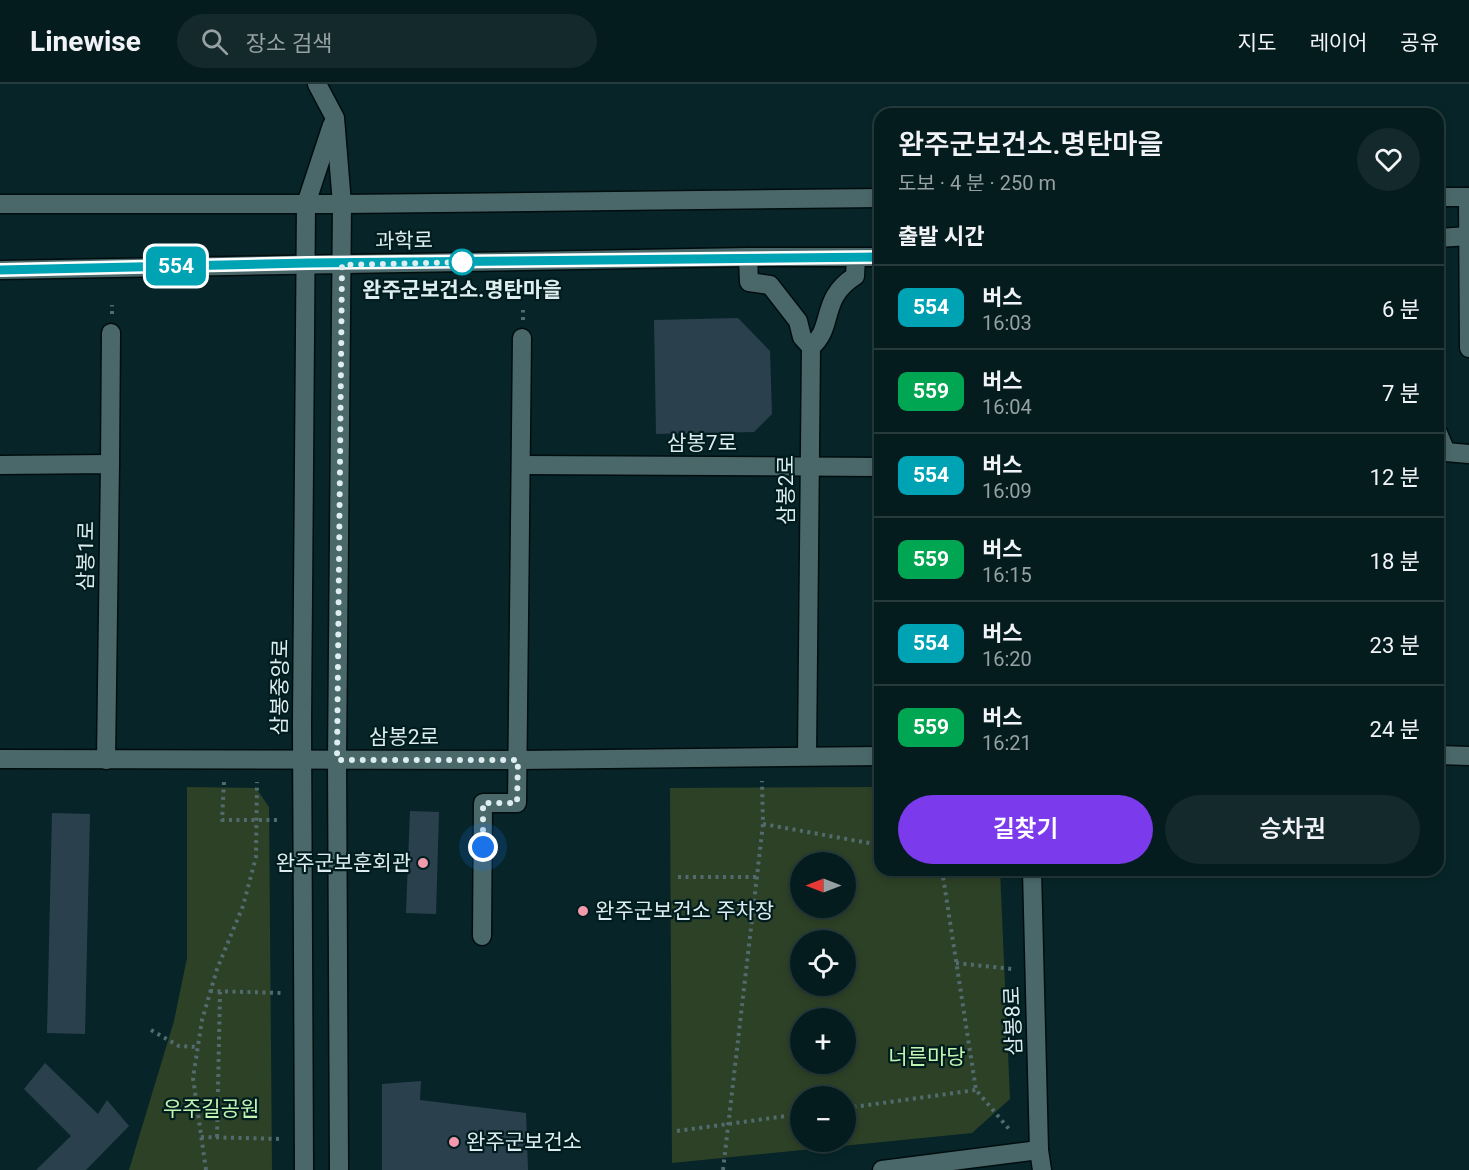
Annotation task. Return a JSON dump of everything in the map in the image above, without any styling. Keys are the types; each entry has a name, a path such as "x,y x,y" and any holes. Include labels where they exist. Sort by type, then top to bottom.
{"street":[{"path":"317,84 335,118 342,204 337,760 339,1170"},
{"path":"306,204 335,118"},
{"path":"1444,197 1469,197 1469,348"},
{"name":"과학로","path":"0,204 342,204 874,198"},
{"name":"삼봉중앙로","path":"304,1170 302,760 308,263 306,204"},
{"path":"1444,238 1468,236"},
{"name":"과학로","path":"0,270 308,263 342,265 748,257 874,257"},
{"name":"삼봉2로","path":"748,257 749,282 770,285 798,321 802,337 811,347 808,466 807,756"},
{"path":"811,347 820,340 830,304 839,286 855,276 856,258"},
{"name":"삼봉1로","path":"106,760 111,333"},
{"path":"482,936 483,803 517,803 523,465 522,338"},
{"path":"1444,447 1446,452 1469,454"},
{"path":"0,465 110,464"},
{"name":"삼봉7로","path":"523,465 874,466"},
{"path":"1444,755 1469,756"},
{"name":"삼봉2로","path":"0,759 518,760 874,756"},
{"name":"삼봉8로","path":"1032,876 1039,1150 1042,1170"},
{"path":"882,1170 1039,1150"}],"path":[{"path":"723,1170 763,824 762,781"},
{"path":"224,782 222,820 282,820"},
{"path":"206,1170 193,1078 210,992 243,906 255,857 257,782"},
{"path":"763,824 874,844"},
{"path":"943,876 976,1090 1009,1129"},
{"path":"678,877 757,877"},
{"path":"956,963 1012,969"},
{"path":"210,992 282,993"},
{"path":"217,1137 220,992"},
{"path":"151,1030 179,1046 198,1047"},
{"path":"856,1107 976,1090"},
{"path":"677,1131 790,1116"},
{"path":"201,1137 282,1138"}],"green space":[{"name":"우주길공원","path":"187,787 256,788 269,807 272,1170 129,1170 174,1021 187,958"},
{"name":"너른마당","path":"874,787 874,876 1000,876 1010,1099 972,1133 856,1145 856,1086 790,1086 790,1151 672,1163 670,788"}],"building":[{"path":"738,318 770,351 772,414 754,432 656,434 654,320"},
{"name":"완주군보훈회관","path":"410,811 439,812 436,914 406,913"},
{"path":"52,813 90,814 85,1034 47,1033"},
{"path":"45,1063 98,1114 107,1100 129,1126 86,1170 36,1170 71,1136 24,1089"},
{"name":"완주군보건소","path":"421,1081 420,1100 526,1113 528,1170 382,1170 382,1084"}],"bus line":[{"name":"554","path":"0,270 308,263 342,265 748,257 874,257"}],"place":[{"name":"완주군보건소.명탄마을","path":"462,262"},
{"name":"완주군보훈회관","path":"423,863"},
{"name":"완주군보건소 주차장","path":"583,911"},
{"name":"완주군보건소","path":"454,1142"}],"route":[{"path":"462,262 471,262 342,265 337,760 376,758 518,760 517,803 483,803 483,847"}]}
